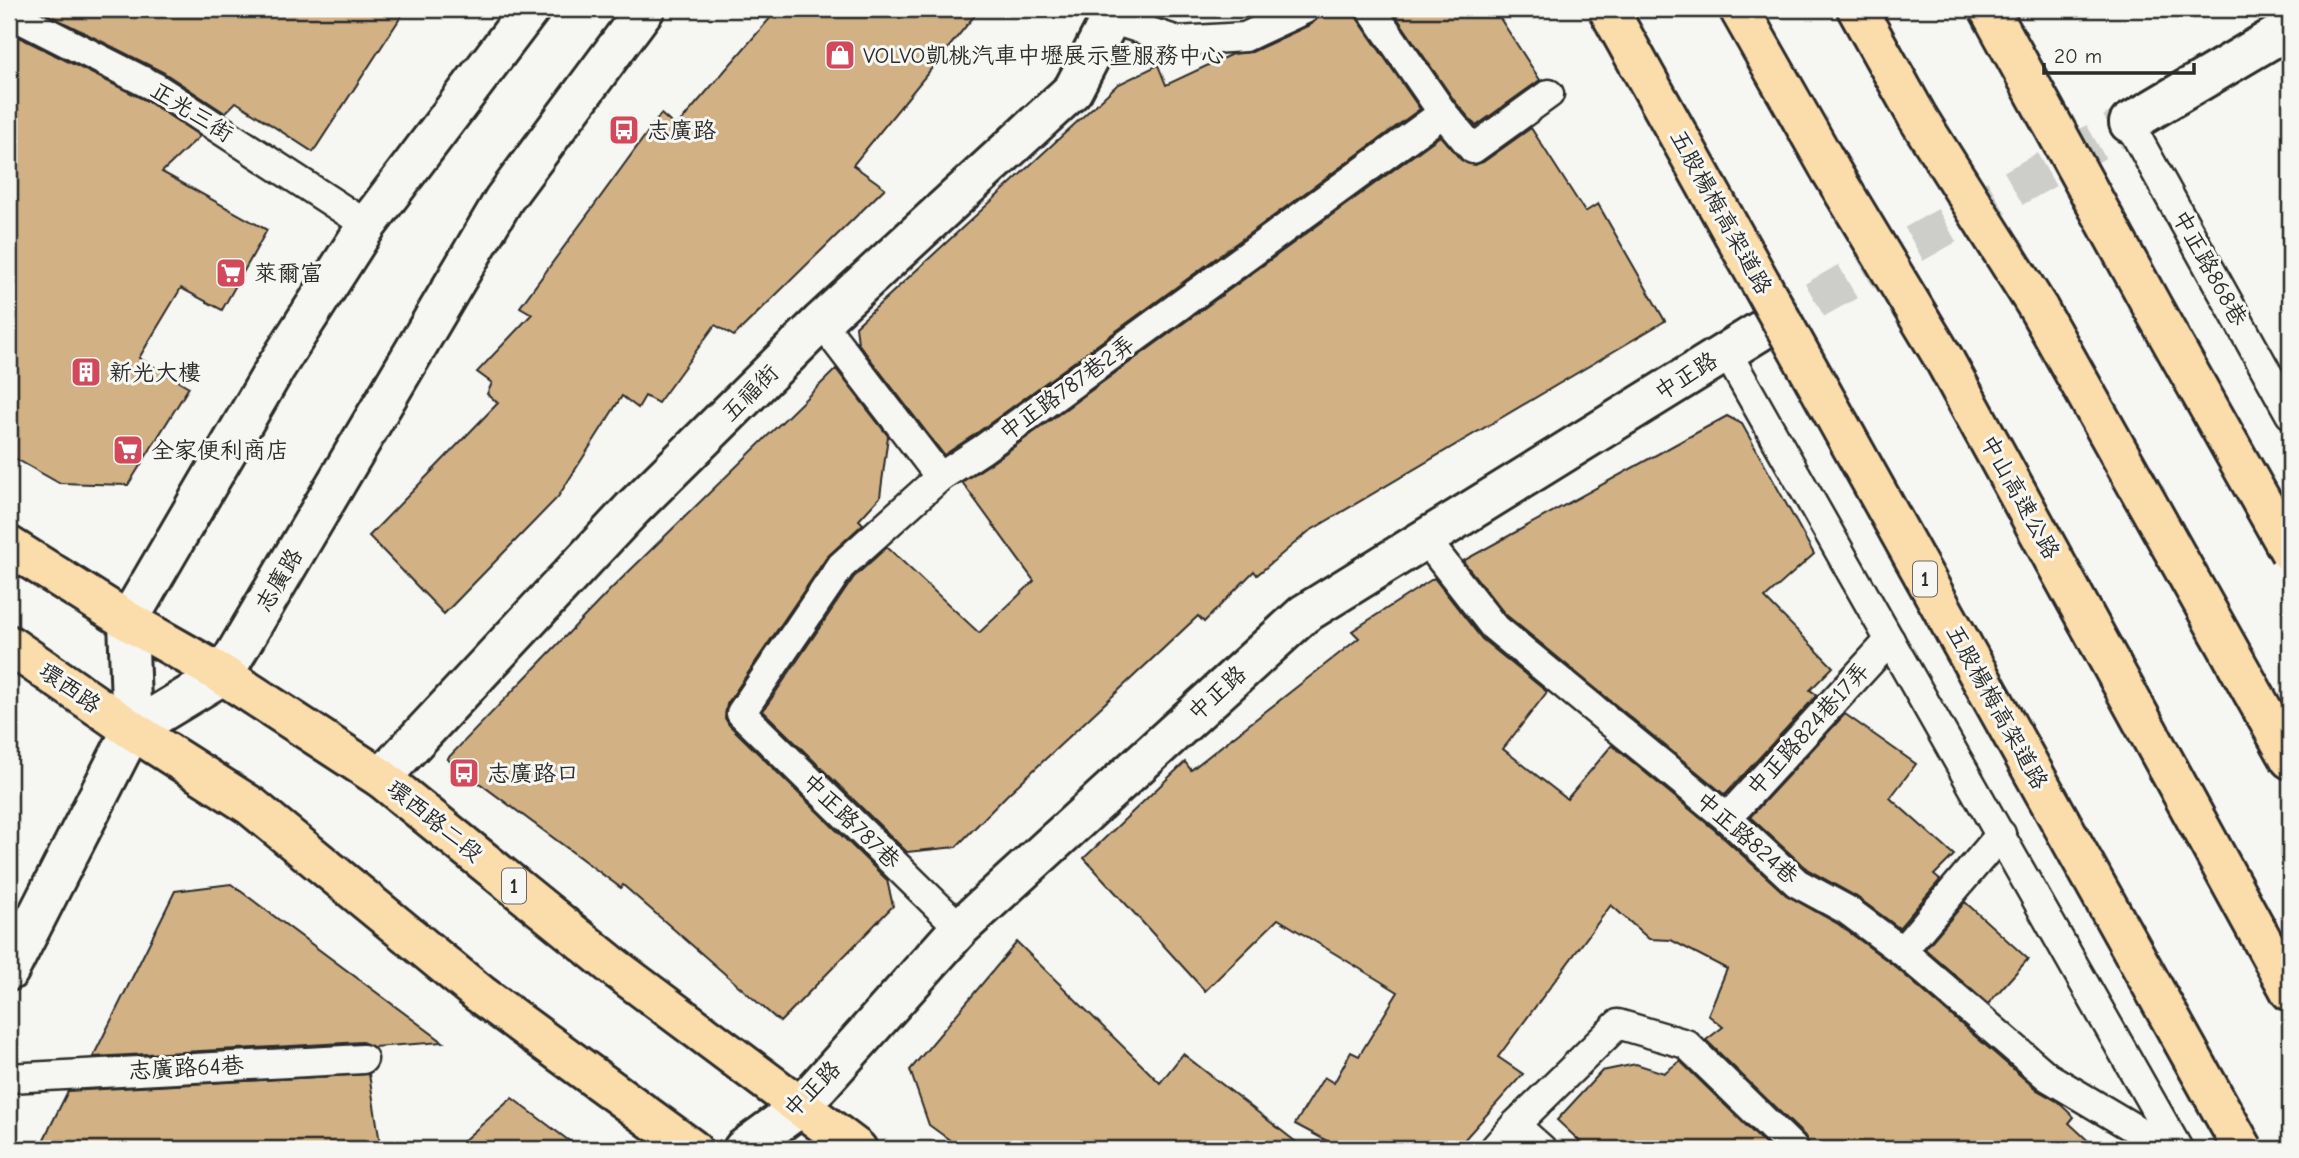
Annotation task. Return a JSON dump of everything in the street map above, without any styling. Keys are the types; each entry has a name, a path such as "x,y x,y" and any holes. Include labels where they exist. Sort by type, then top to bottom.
{"main road":[{"name":"五股楊梅高架道路","path":"1608,9 2243,1149"},
{"name":"中山高速公路","path":"1739,9 1831,171 1944,359 2290,991"},
{"path":"1857,9 1918,118 2038,308 2290,759"},
{"path":"1989,9 2290,552"},
{"name":"1","path":"9,546 128,621"},
{"name":"環西路二段","path":"128,621 223,675 381,778 614,967 857,1149"},
{"name":"環西路","path":"9,645 132,730"},
{"path":"132,730 251,806 480,993 692,1149"}],"street":[{"path":"9,971 132,730 128,621 276,367 367,225 530,9"},
{"name":"志廣路","path":"132,730 223,675 504,199 645,9"},
{"name":"五福街","path":"381,778 632,509 821,322 1073,90 1109,14"},
{"path":"2129,123 2290,28"},
{"name":"中正路","path":"743,1149 799,1108 960,928 1304,614 1765,328"}],"lane":[{"path":"1109,14 1178,41 1245,37 1305,9"},
{"path":"1371,9 1443,113 1473,149 1549,94"},
{"name":"正光三街","path":"9,13 155,87 367,225"},
{"name":"中正路787巷2弄","path":"741,713 841,566 940,477 983,449 1443,113"},
{"name":"中正路868巷","path":"2129,123 2290,414"},
{"path":"821,322 940,477"},
{"path":"1726,351 2178,1149"},
{"name":"中正路824巷","path":"1425,539 1493,626 1727,818 1797,883 1847,910 1902,951 2048,1077 2169,1149"},
{"name":"中正路824巷17弄","path":"1727,818 1889,640"},
{"name":"中正路787巷","path":"741,713 960,928"},
{"path":"1902,951 2001,834"},
{"path":"1494,1149 1618,1024 1686,1044 1794,1149"},
{"name":"志廣路64巷","path":"9,1078 363,1059"},
{"path":"1515,1125 1542,1149"}],"building":[{"path":"37,9 406,9 313,152 236,102 225,113 163,72"},
{"path":"778,9 980,9 853,165 885,188 734,336 715,325 658,403 645,396 638,408 622,396 558,497 444,614 369,536 498,403 487,394 492,383 477,372 532,314 520,307 661,114 676,127"},
{"path":"1332,9 1355,9 1357,18 1420,109 944,455 858,343 856,326 1117,85 1158,65 1166,85 1232,54 1252,52 1312,24 1320,14"},
{"path":"1391,9 1494,9 1540,80 1476,126 1456,103"},
{"path":"9,32 147,101 200,136 162,172 267,230 222,310 181,288 139,358 189,387 128,485 59,483 9,455"},
{"path":"1531,128 1585,212 1598,204 1665,321 1308,532 1257,575 1254,571 1204,622 1198,616 1007,795 956,847 907,852 763,711 854,577 887,547 979,633 1034,581 962,482 1440,136 1461,160 1474,165 1483,162"},
{"path":"836,369 888,436 880,497 859,520 863,524 827,557 727,704 725,718 729,725 887,880 893,906 780,1022 623,885 621,888 447,759 611,589"},
{"path":"1727,416 1742,424 1814,554 1765,598 1833,667 1810,690 1817,695 1725,795 1505,614 1463,561"},
{"path":"1434,578 1482,639 1547,692 1503,749 1567,799 1612,745 1716,831 1786,895 1838,924 1892,964 2037,1090 2058,1102 2074,1117 2069,1123 2097,1149 1810,1149 1806,1137 1706,1040 1723,1027 1708,1015 1727,969 1671,940 1649,939 1611,905 1498,1057 1523,1074 1456,1149 1342,1149 1295,1124 1324,1077 1334,1083 1351,1052 1359,1056 1398,992 1278,919 1205,991 1084,858 1185,762 1191,770 1359,638 1352,631"},
{"path":"1845,714 1916,764 1890,798 1954,855 1934,875 1940,880 1899,928 1857,897 1807,869 1750,817"},
{"path":"231,884 443,1042 373,1047 362,1042 93,1057 175,891"},
{"path":"1965,902 2028,959 1988,1004 1925,949"},
{"path":"1017,942 1160,1083 1183,1054 1305,1149 962,1149 929,1125 910,1070"},
{"path":"1680,1061 1770,1149 1588,1149 1557,1120 1602,1071 1636,1064 1664,1073"},
{"path":"369,1074 381,1149 39,1149 68,1091"},
{"path":"512,1098 580,1149 454,1149"}],"tunnel":[{"path":"1765,328 2129,123"}],"place":[{"name":"VOLVO凱桃汽車中壢展示暨服務中心","path":"840,55"},
{"name":"志廣路","path":"624,130"},
{"name":"萊爾富","path":"231,273"},
{"name":"新光大樓","path":"86,372"},
{"name":"全家便利商店","path":"128,450"},
{"name":"志廣路口","path":"464,773"}]}
